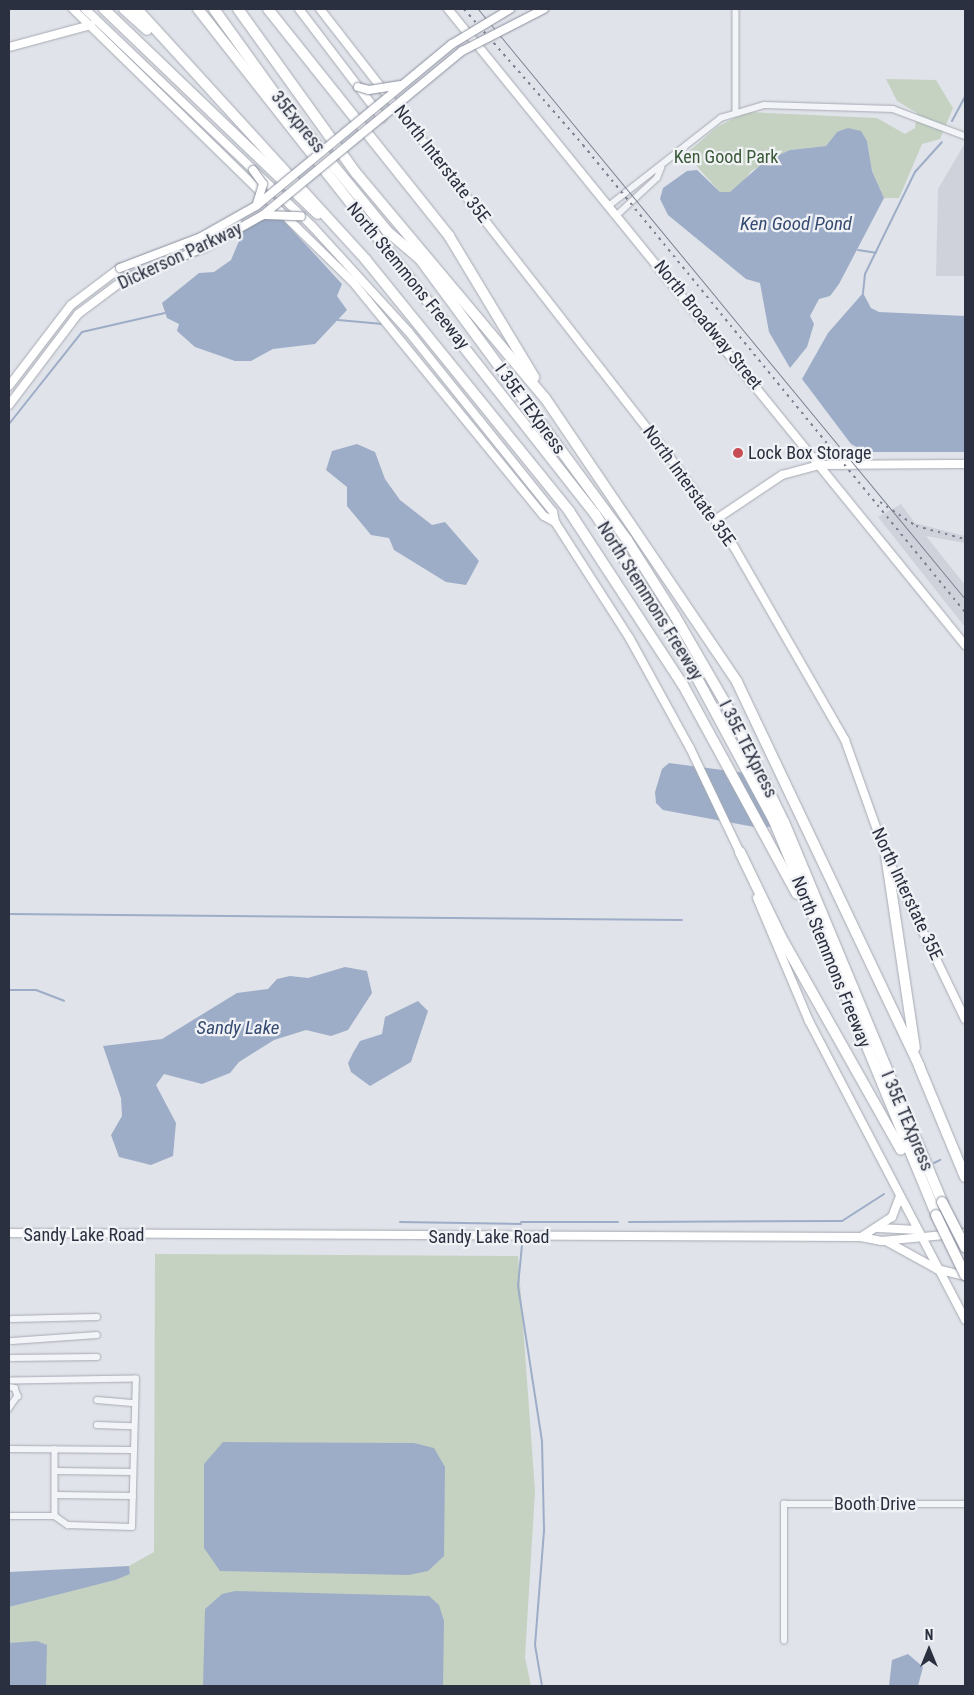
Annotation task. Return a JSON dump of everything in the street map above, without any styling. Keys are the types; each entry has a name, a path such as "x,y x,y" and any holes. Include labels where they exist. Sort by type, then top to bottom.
{"highway":[{"path":"104,9 366,260"},
{"path":"124,9 178,56"},
{"path":"137,9 178,56 273,154 366,260 569,510 688,693 820,937"},
{"name":"North Stemmons Freeway","path":"198,9 595,514 706,691 774,821 929,1201 963,1273"},
{"name":"35Express","path":"214,9 275,94 387,231"},
{"name":"North Stemmons Freeway","path":"238,9 356,173 546,398 737,682 919,1066 965,1177"},
{"path":"268,9 449,236 546,398"},
{"name":"I 35E TEXpress","path":"387,231 420,259 627,540 731,712 784,822 942,1202 965,1247"},
{"path":"740,852 781,937 929,1201"},
{"path":"886,855 900,929 906,1011 919,1066"}],"main road":[{"path":"72,9 352,281 544,516 555,522"},
{"path":"85,9 312,226 408,331 553,512 555,522 630,639 740,852 809,1021 900,1196 920,1240 965,1320"},
{"name":"North Interstate 35E","path":"299,9 382,118"},
{"name":"North Interstate 35E","path":"320,9 715,520 763,592 845,740 886,855 965,1019"},
{"name":"North Broadway Street","path":"448,9 618,214 965,645"},
{"name":"Dickerson Parkway","path":"9,386 71,305 120,268 201,237 256,206 452,44 510,9"},
{"name":"Dickerson Parkway","path":"9,405 78,314 125,279 206,247 263,216 462,51 544,9"},
{"path":"9,47 89,27 98,21"},
{"path":"358,87 369,90 402,84"},
{"path":"253,170 263,184 256,206"},
{"path":"263,216 301,216"},
{"path":"715,520 782,475 819,465 965,464"},
{"path":"861,1237 878,1228 892,1217 900,1196"},
{"path":"878,1228 915,1229 931,1235"},
{"name":"Sandy Lake Road","path":"10,1235 861,1237 886,1241 920,1240 931,1235 965,1233"},
{"path":"886,1241 937,1269 963,1273"}],"street":[{"path":"736,9 736,111"},
{"path":"610,206 661,168 721,118 736,111 764,105 892,109 965,136"},
{"path":"618,214 657,178 661,168"},
{"path":"12,1320 97,1317"},
{"path":"12,1341 97,1334"},
{"path":"12,1358 97,1357"},
{"path":"9,1516 55,1516 68,1525 132,1527 132,1450 136,1379 10,1384"},
{"path":"9,1409 18,1396 15,1388 10,1384"},
{"path":"98,1400 135,1403"},
{"path":"98,1425 133,1426"},
{"path":"9,1449 132,1450"},
{"path":"55,1449 55,1516"},
{"path":"55,1471 133,1472"},
{"path":"55,1495 133,1496"},
{"name":"Booth Drive","path":"784,1641 784,1504 965,1504"}],"shaded area":[{"path":"965,143 965,276 936,276 938,189"},
{"path":"901,504 915,523 965,536 965,543 926,536 965,585 965,627 878,517"}],"green space":[{"name":"Ken Good Park","path":"886,79 936,80 953,108 940,139 922,144 899,198 884,198 872,171 867,141 837,132 826,146 790,150 751,171 740,187 730,192 720,192 686,154 717,127 746,112 877,118 905,134 915,128 917,113 897,101"},
{"path":"155,1254 518,1256 535,1491 525,1657 531,1686 9,1686 9,1607 130,1574 129,1566 154,1552"}],"water":[{"name":"Ken Good Pond","path":"848,128 861,131 867,141 872,171 884,198 839,284 830,296 819,299 810,316 814,324 807,347 790,368 769,332 760,283 746,279 668,215 660,199 663,188 687,171 697,170 720,192 730,192 764,162 790,150 826,146 837,132"},
{"path":"274,210 342,284 337,296 347,310 315,344 273,349 251,361 235,361 195,347 177,331 179,324 167,318 162,303 199,273 214,272 231,260 244,229"},
{"path":"863,293 871,308 879,312 965,316 965,452 866,452 851,444 802,379 828,333"},
{"path":"357,444 375,452 385,479 400,500 432,525 445,522 479,561 466,585 446,582 394,550 389,538 371,535 347,506 347,487 326,470 332,451"},
{"path":"669,763 753,774 775,826 760,828 663,810 656,803 655,792 662,769"},
{"name":"Sandy Lake","path":"345,967 367,971 372,993 348,1030 331,1036 306,1030 274,1040 239,1062 230,1073 202,1084 164,1074 156,1085 176,1123 173,1156 151,1165 119,1157 111,1135 122,1116 121,1098 103,1046 162,1039 237,993 268,989 277,979 290,976 308,978"},
{"path":"418,1001 428,1011 411,1062 370,1086 351,1072 348,1063 360,1041 382,1034 385,1017"},
{"path":"223,1442 414,1443 434,1448 445,1467 444,1556 428,1571 409,1575 220,1571 204,1548 204,1464"},
{"path":"129,1566 130,1574 115,1580 9,1607 9,1572"},
{"path":"235,1591 429,1596 439,1605 444,1621 443,1686 203,1686 205,1609 222,1594"},
{"path":"37,1641 47,1645 46,1686 9,1686 9,1643"},
{"path":"908,1654 923,1667 918,1686 889,1686 892,1660"}],"waterway":[{"path":"952,121 965,97"},
{"path":"863,293 865,274 915,172 942,142"},
{"path":"858,250 876,253"},
{"path":"9,424 82,332 165,313"},
{"path":"338,320 383,324"},
{"path":"9,914 682,920"},
{"path":"9,990 36,990 64,1001"},
{"path":"934,1163 940,1160"},
{"path":"629,1222 842,1221 884,1194"},
{"path":"400,1222 521,1224"},
{"path":"521,1222 618,1222"},
{"path":"522,1245 518,1286 542,1441 544,1531 535,1645 542,1686"}],"tram line":[{"path":"478,9 965,599"}],"railway":[{"path":"464,9 583,145 965,612"},
{"path":"880,502 916,526 965,539"}],"place":[{"name":"Lock Box Storage","path":"738,453"}]}
